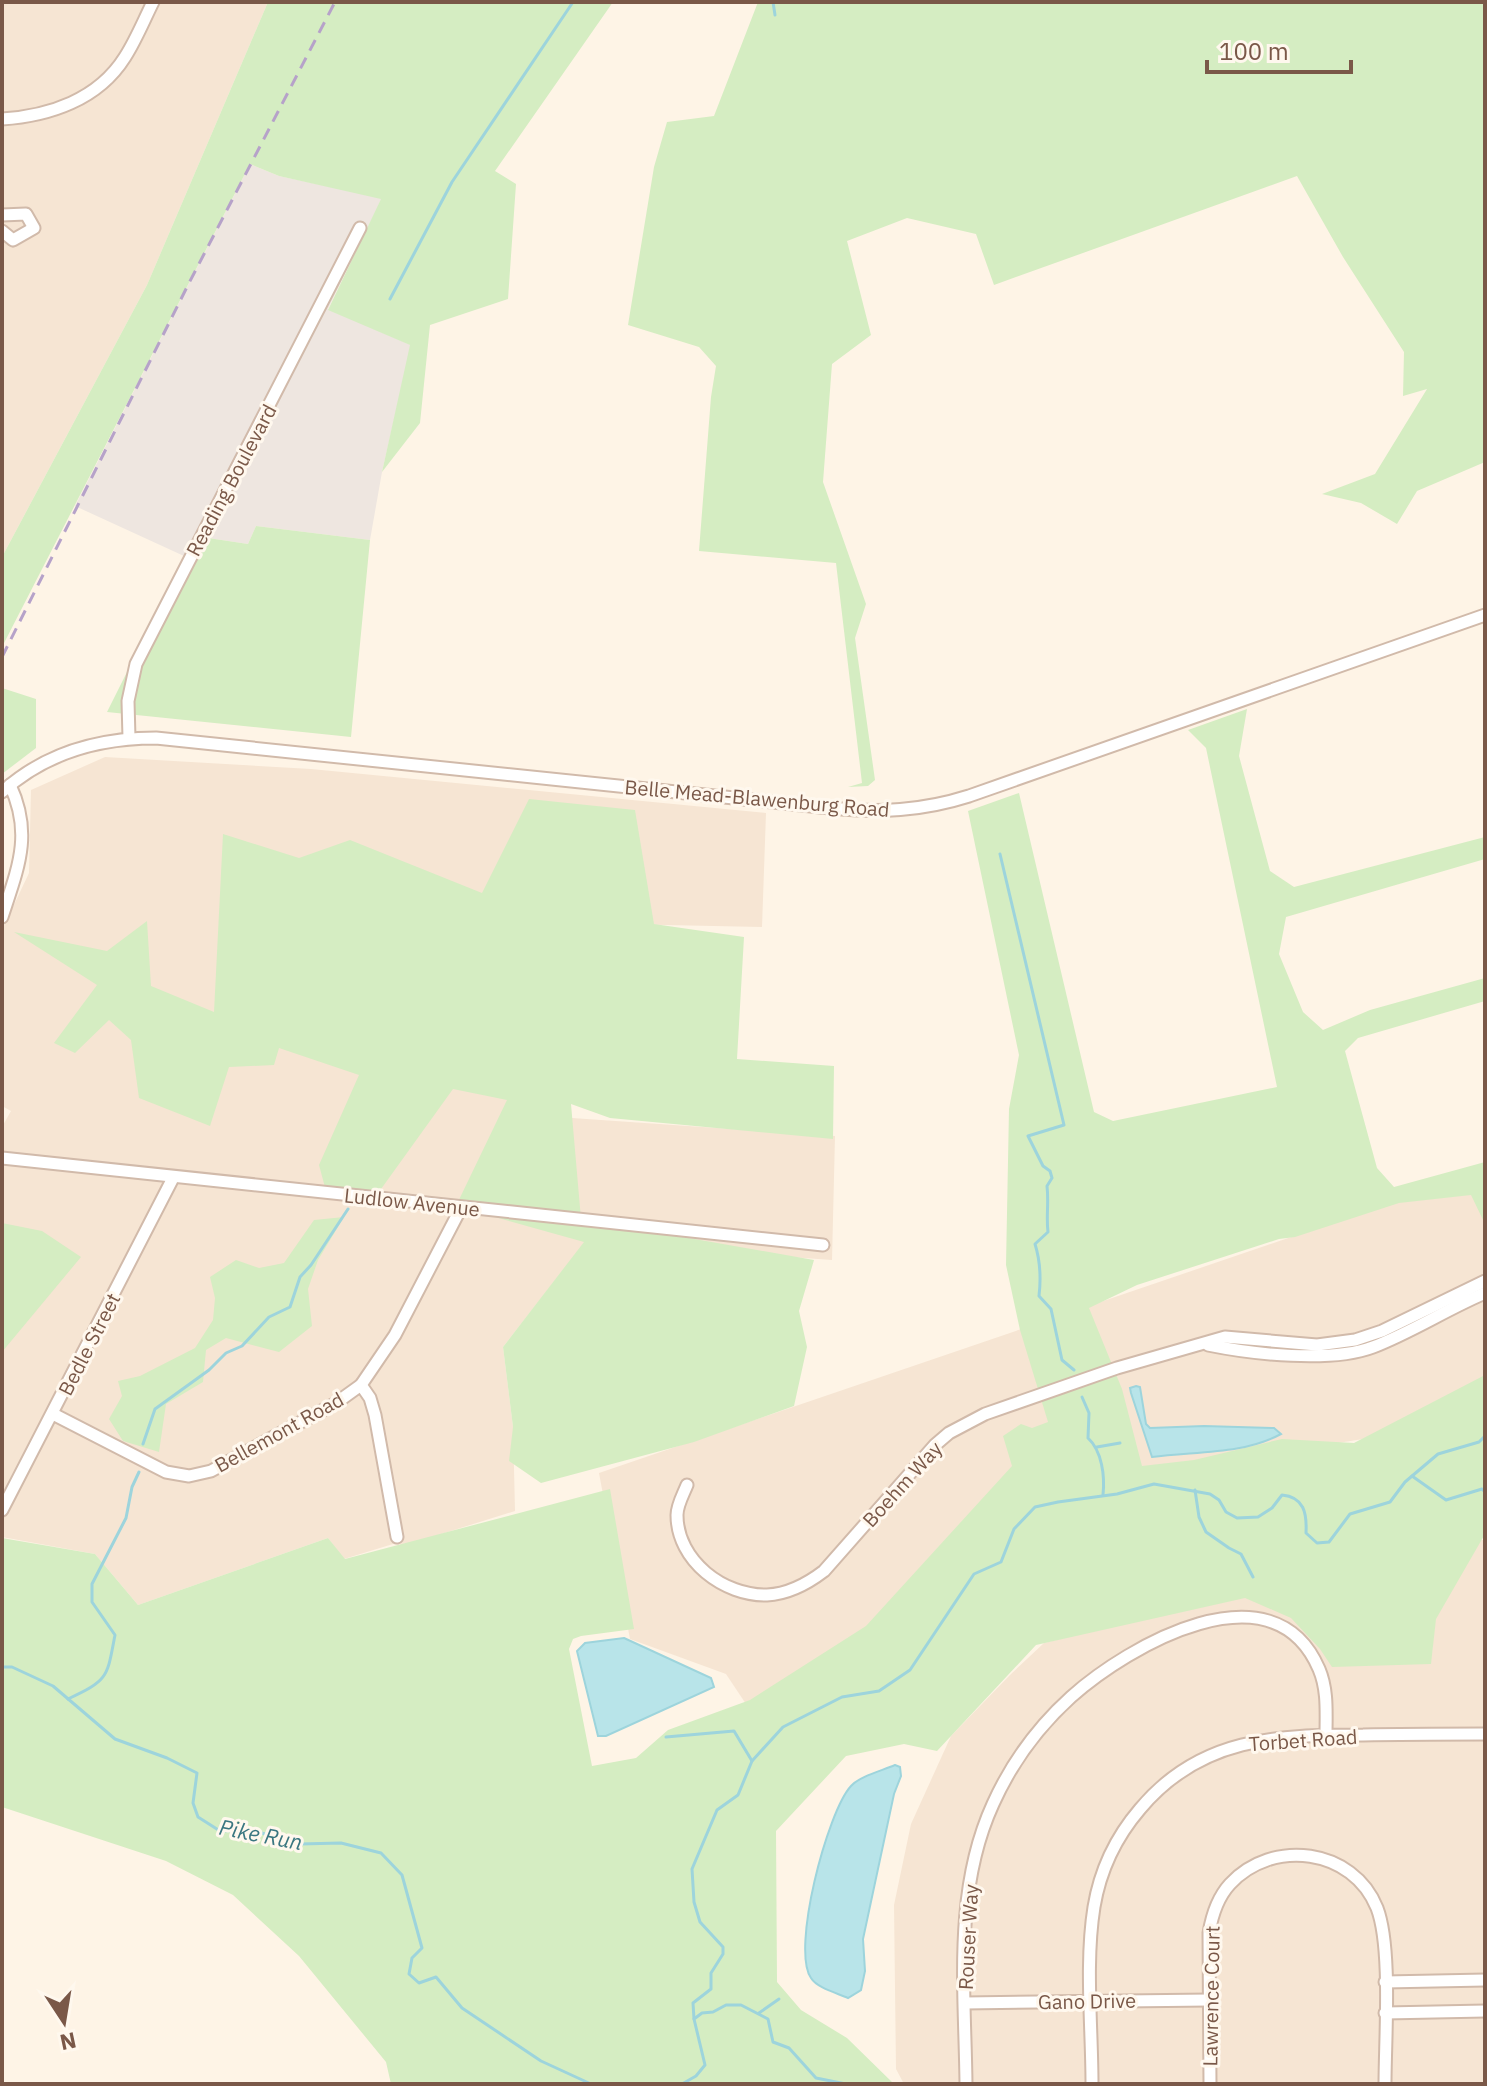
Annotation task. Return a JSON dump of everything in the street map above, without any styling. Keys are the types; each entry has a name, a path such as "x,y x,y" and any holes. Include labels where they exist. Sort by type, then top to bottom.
{"street":[{"path":"2,119 34,117 71,104 94,89 124,60 153,2"},
{"path":"2,215 26,214 34,228 13,240 2,231"},
{"name":"Reading Boulevard","path":"129,738 128,701 136,664 360,228"},
{"name":"Belle Mead-Blawenburg Road","path":"6,788 22,775 58,756 129,738 186,740 842,809 888,812 915,809 969,796 1485,615"},
{"path":"2,917 23,839 19,803 6,788"},
{"name":"Ludlow Avenue","path":"2,1158 823,1245"},
{"name":"Bedle Street","path":"2,1510 173,1178"},
{"name":"Bellemont Road","path":"53,1414 166,1472 200,1475 298,1425 361,1385 395,1335 461,1208"},
{"name":"Boehm Way","path":"1375,1340 1485,1281"},
{"name":"Boehm Way","path":"687,1485 677,1512 678,1524 684,1542 698,1565 721,1584 737,1591 783,1593 796,1589 824,1571 924,1456 949,1433 985,1414 1117,1368 1225,1337 1301,1349 1375,1340 1485,1293"},
{"path":"361,1385 370,1398 375,1415 397,1537"},
{"name":"Rouser Way","path":"966,2084 964,1921 968,1887 982,1832 1006,1778 1036,1735 1062,1706 1091,1680 1140,1648 1219,1618 1252,1617 1284,1629 1305,1646 1313,1658 1323,1683 1326,1735"},
{"name":"Torbet Road","path":"1092,2084 1090,1935 1099,1885 1120,1835 1146,1801 1177,1774 1224,1749 1274,1738 1485,1734"},
{"name":"Lawrence Court","path":"1210,2084 1209,1933 1219,1901 1241,1873 1258,1863 1293,1854 1328,1860 1343,1867 1367,1890 1381,1921 1385,1982 1385,2084"},
{"path":"1385,1982 1485,1980"},
{"name":"Gano Drive","path":"965,2003 1209,2000"},
{"path":"1385,2013 1485,2011"}],"shaded area":[{"path":"2,2 268,2 147,285 2,557"},
{"path":"250,164 279,176 382,198 328,309 411,345 370,540 256,526 248,544 195,536 184,556 75,506"},
{"path":"105,757 311,769 766,813 762,927 569,923 508,1100 572,1118 835,1136 832,1260 585,1242 503,1347 513,1427 515,1511 406,1545 393,1544 344,1559 328,1538 138,1605 95,1554 2,1537 2,1127 11,1111 2,1106 2,930 29,873 31,790"},
{"path":"1470,1176 1485,1209 1485,1378 1363,1439 1144,1474 863,1630 746,1704 726,1674 630,1639 599,1473"},
{"path":"1472,1540 1485,1540 1485,2084 904,2084 896,2069 894,1905 911,1824 951,1736 1010,1675 1044,1643 1244,1593 1293,1618 1346,1664 1432,1656 1433,1616"}],"green space":[{"path":"268,2 613,2 495,171 516,184 508,299 430,325 420,423 382,472 410,345 328,310 381,199 279,176 250,164 2,647 2,557 147,285"},
{"path":"758,2 1485,2 1485,462 1417,491 1397,524 1361,503 1322,494 1375,474 1427,389 1403,396 1404,352 1343,257 1297,176 994,285 976,234 907,218 847,241 871,335 832,364 823,482 866,604 855,638 875,780 868,786 848,787 862,783 836,563 699,551 716,366 699,347 628,325 654,167 667,122 714,116"},
{"path":"256,526 370,540 351,737 107,712 195,536 248,544"},
{"path":"2,688 36,699 36,748 2,774"},
{"path":"1247,709 1239,756 1270,871 1294,887 1485,837 1485,859 1286,917 1279,954 1303,1012 1323,1030 1370,1010 1485,978 1485,1001 1358,1038 1345,1051 1377,1168 1394,1187 1485,1162 1485,1224 1471,1195 1399,1203 1137,1285 1089,1308 1122,1389 1142,1466 1194,1460 1282,1439 1354,1443 1485,1375 1485,1534 1436,1619 1431,1664 1332,1667 1291,1618 1245,1598 1036,1645 937,1751 904,1744 846,1756 776,1831 777,1982 801,2010 847,2038 894,2084 391,2084 386,2062 299,1956 233,1895 166,1861 2,1807 2,1538 95,1554 138,1605 328,1538 345,1559 610,1489 634,1629 581,1636 573,1639 569,1649 592,1766 636,1758 668,1730 750,1700 866,1626 1012,1466 1003,1436 1021,1424 1032,1428 1048,1422 1020,1330 1006,1265 1009,1109 1019,1055 968,811 1019,793 1094,1112 1113,1121 1277,1087 1206,748 1188,730"},
{"path":"529,799 635,810 654,924 744,937 737,1059 834,1066 833,1139 610,1118 571,1104 581,1219 814,1260 799,1311 807,1347 794,1406 694,1442 541,1483 509,1461 513,1427 503,1347 584,1242 456,1206 507,1100 453,1089 376,1196 326,1191 319,1165 359,1075 279,1048 274,1065 229,1067 210,1126 139,1098 131,1040 109,1020 75,1053 54,1043 97,985 14,932 107,951 147,921 151,986 214,1012 223,834 299,858 350,840 482,893"},
{"path":"344,1217 318,1260 308,1289 312,1326 279,1352 226,1338 206,1350 203,1382 166,1404 159,1452 123,1441 109,1419 122,1396 118,1381 140,1376 195,1348 213,1320 215,1298 210,1277 236,1260 259,1268 284,1263 314,1220"},
{"path":"2,1223 42,1231 81,1257 2,1352"}],"water":[{"path":"1140,1387 1146,1424 1150,1428 1274,1428 1281,1434 1234,1449 1152,1457 1131,1393 1130,1388"},
{"path":"624,1638 711,1678 714,1687 606,1736 598,1736 577,1651 585,1643"},
{"path":"895,1765 900,1767 901,1776 894,1794 863,1939 865,1971 861,1990 848,1998 814,1982 806,1963 805,1940 814,1881 832,1823 851,1786"}],"waterway":[{"path":"390,299 452,182 573,2"},
{"path":"773,2 775,15"},
{"path":"1000,854 1064,1125 1028,1136 1052,1178 1047,1186 1048,1232 1035,1244 1040,1270 1039,1296 1051,1309 1062,1360 1074,1370"},
{"path":"143,1444 155,1409 209,1370 226,1353 242,1346 269,1317 290,1307 300,1277 348,1209"},
{"path":"1082,1397 1089,1413 1088,1438 1102,1464 1103,1495"},
{"path":"694,2019 693,2003 711,1989 711,1973 723,1954 723,1947 700,1922 694,1902 692,1869 717,1810 738,1795 752,1761 783,1727 842,1697 879,1691 910,1670 974,1574 1001,1562 1014,1529 1035,1507 1117,1494 1154,1484 1210,1494 1219,1500 1226,1512 1237,1518 1258,1517 1272,1508 1282,1495 1295,1499 1303,1507 1306,1533 1317,1543 1329,1542 1350,1514 1390,1502 1405,1482 1438,1454 1479,1442 1485,1436"},
{"path":"1097,1447 1120,1443"},
{"path":"68,1699 99,1681 110,1660 115,1635 92,1602 92,1584 126,1518 132,1487 139,1472"},
{"path":"1412,1476 1446,1500 1482,1489 1485,1492"},
{"path":"1195,1490 1199,1517 1206,1532 1241,1554 1253,1577"},
{"name":"Pike Run","path":"2,1667 12,1667 53,1686 115,1739 197,1773 193,1803 198,1817 220,1831 251,1830 300,1844 341,1843 381,1853 402,1875 422,1948 412,1958 409,1974 419,1983 436,1977 462,2008 541,2061 591,2084"},
{"path":"666,1737 734,1731 752,1761"},
{"path":"759,2013 779,1999"},
{"name":"Pike Run","path":"682,2084 696,2076 705,2065 694,2019 726,2005 741,2005 768,2019 773,2042 789,2048 816,2078 846,2084"}],"railway":[{"path":"2,657 189,283 335,2"}]}
